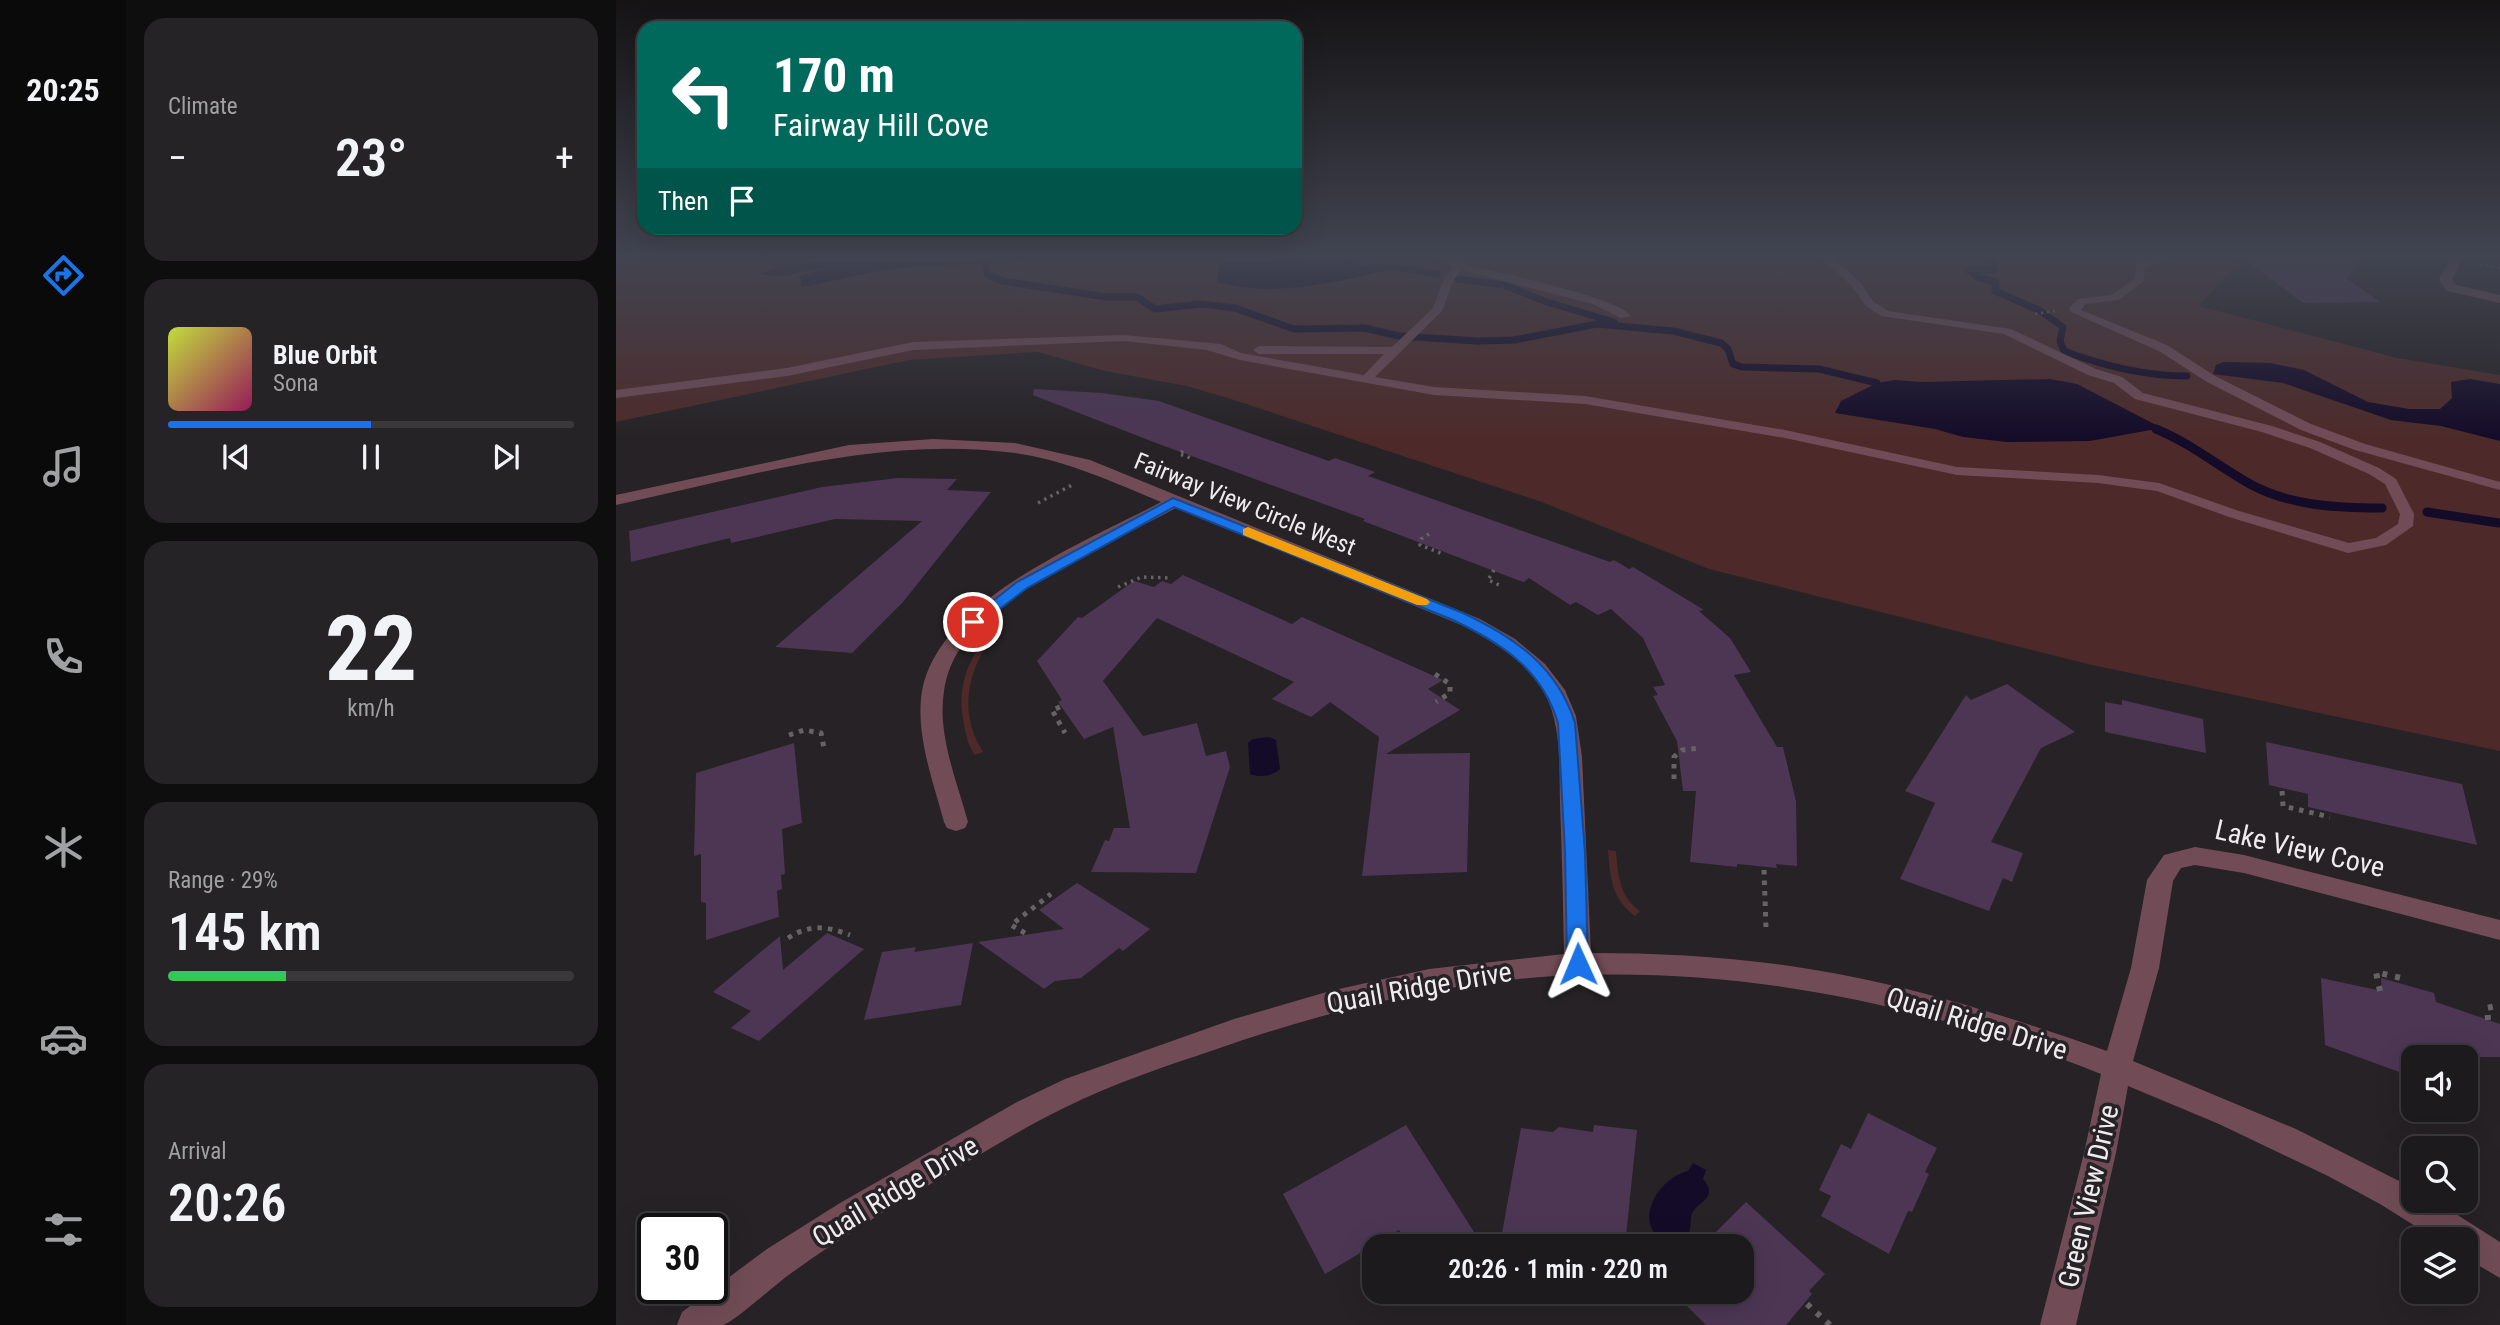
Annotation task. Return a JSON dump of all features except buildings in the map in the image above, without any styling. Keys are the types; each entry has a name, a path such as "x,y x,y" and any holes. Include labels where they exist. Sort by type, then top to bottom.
{"street":[{"name":"Fairway View Circle West","path":"616,500 842,451 918,444 972,444 1014,448 1064,458 1473,623 1497,635 1519,651 1546,679 1560,703 1569,734 1578,964"},
{"path":"956,822 935,736 932,703 937,676 952,647 973,622 1010,593 1173,502"},
{"name":"Lake View Cove","path":"2117,1067 2145,968 2160,880 2173,861 2181,858 2206,857 2244,864 2500,930"},
{"name":"Quail Ridge Drive","path":"695,1325 781,1260 922,1172 1057,1096 1220,1035 1317,1004 1400,985 1477,973 1578,964 1654,965 1775,974 1859,988 1973,1016 2117,1067 2240,1118 2392,1194 2446,1227"},
{"name":"Green View Drive","path":"2058,1325 2100,1153 2117,1067"},
{"name":"Quail Ridge Drive","path":"2478,1247 2500,1261"}],"lane":[{"path":"1365,380 1431,316"},
{"path":"1211,348 1365,380 1434,391 1585,400 1785,434 1957,471 2098,479 2159,486 2234,514 2348,548 2381,542 2404,526 2407,514 2402,498 2384,476 2343,457 2281,433 2139,396 2118,380 2092,372 2007,331 1898,316"},
{"path":"2086,316 2162,348 2211,379 2306,427 2360,447 2500,486"},
{"path":"616,394 787,372 913,346 1124,338 1211,348 1276,351 1399,347"},
{"path":"2343,457 2360,447"}],"path":[{"path":"1183,451 1179,454 1191,458"},
{"path":"1038,503 1076,483"},
{"path":"1429,534 1421,539 1420,545 1443,554"},
{"path":"1494,570 1488,580 1499,585"},
{"path":"1118,587 1135,577 1158,575 1168,578"},
{"path":"1435,674 1450,684 1450,693 1436,702"},
{"path":"1060,707 1052,710 1065,733"},
{"path":"789,735 804,730 821,733 824,748"},
{"path":"1674,779 1674,757 1682,750 1701,748"},
{"path":"2282,791 2283,806 2330,817"},
{"path":"1765,870 1766,928"},
{"path":"1025,933 1011,926 1051,894"},
{"path":"788,938 811,926 821,926 850,935"},
{"path":"2380,991 2376,972 2404,979"},
{"path":"2488,1020 2487,1008 2500,1005"},
{"path":"1807,1304 1830,1325"}],"shaded area":[{"path":"616,316 2236,316 2397,358 2500,375 2500,751 2092,665 1709,569 1539,501 1231,399 1187,386 1105,371 1038,352 909,360 616,422"},
{"path":"2224,362 2270,363 2304,370 2368,402 2409,409 2440,409 2452,398 2451,382 2470,379 2500,384 2500,441 2441,426 2391,420 2283,383 2213,374 2216,365"},
{"path":"2050,379 2077,384 2158,426 2156,429 2090,441 2007,442 1963,437 1935,429 1835,413 1841,401 1877,383 1895,380 1921,382"},
{"path":"999,623 1004,624 982,653 970,685 970,718 974,735 983,752 975,755 964,724 964,682 980,645"},
{"path":"1269,737 1276,740 1280,769 1266,776 1250,774 1248,743 1253,739"},
{"path":"1608,850 1616,851 1624,892 1640,911 1635,916 1617,895"},
{"path":"1693,1163 1706,1170 1703,1179 1708,1186 1708,1196 1693,1212 1688,1234 1656,1234 1649,1215 1652,1203 1666,1183 1688,1171"}],"waterway":[{"path":"1257,316 1294,329 1364,328 1399,336 1478,341 1514,340 1597,324 1673,331 1721,343 1728,349 1733,364 1742,367 1819,369 1877,383"},
{"path":"1593,316 1614,322"},
{"path":"2047,316 2063,327 2060,341 2064,351 2124,369 2187,376"},
{"path":"2156,429 2250,484 2281,497 2331,506 2382,508"},
{"path":"2427,512 2499,523"}],"slow traffic":[{"path":"1248,532 1422,602"}],"route":[{"path":"973,622 1022,585 1173,502 1497,635 1528,659 1546,679 1560,703 1569,734 1578,964"}]}
